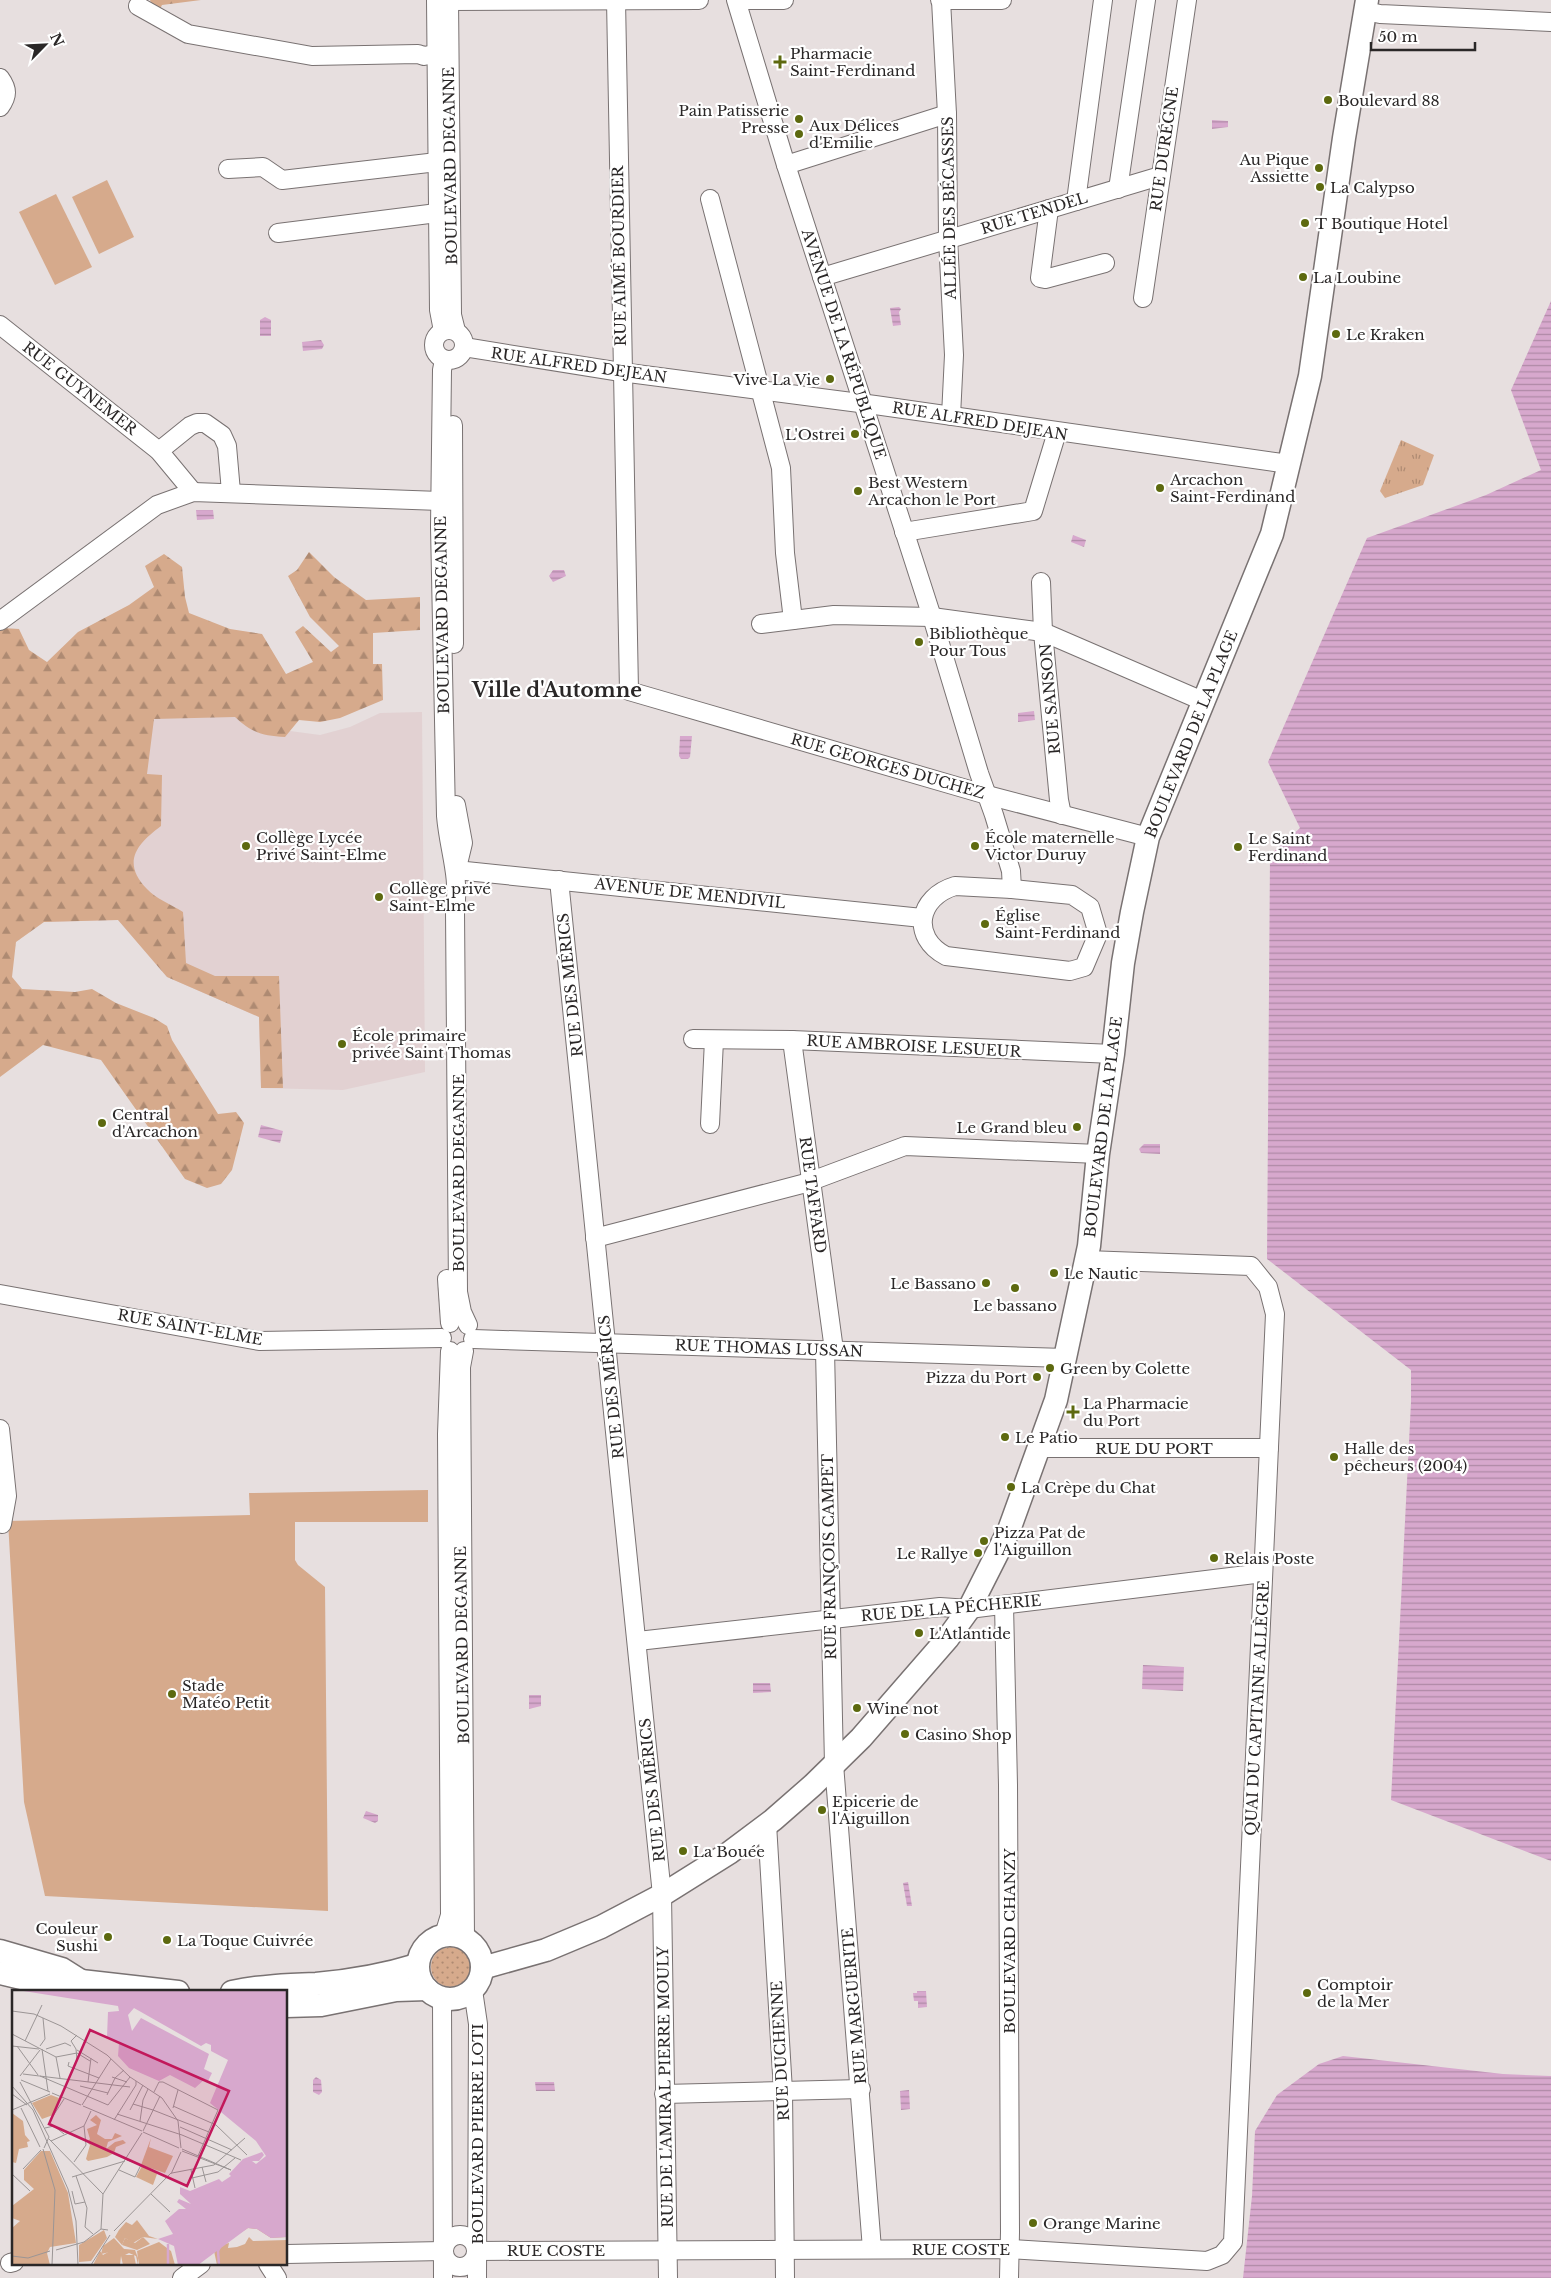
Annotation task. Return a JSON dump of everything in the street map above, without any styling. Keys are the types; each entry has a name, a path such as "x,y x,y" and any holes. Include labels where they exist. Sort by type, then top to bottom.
{"main road":[{"name":"BOULEVARD DE LA PLAGE","path":"482,1968 546,1950 601,1927 662,1895 729,1852 767,1824 834,1764 912,1681 970,1609 1009,1530 1056,1400 1086,1260 1127,937 1148,837 1205,702 1272,534 1313,358 1336,191 1366,6"},
{"path":"288,2006 321,2005 396,1990 434,1994 453,1999 464,1996 473,1990 478,1983 482,1968 478,1951 455,1937 428,1943 422,1949 417,1965 421,1982 434,1994"},
{"path":"0,1951 62,1969 82,1986"},
{"path":"241,1990 255,1987 318,1983 383,1974 417,1965"},
{"path":"0,1973 58,1987 82,1986 146,1990"}],"street":[{"path":"445,0 699,0"},
{"name":"BOULEVARD DEGANNE","path":"445,0 435,54 439,310 449,331"},
{"name":"BOULEVARD DEGANNE","path":"445,0 452,315 449,331"},
{"name":"RUE AIMÉ BOURDIER","path":"616,0 628,691"},
{"name":"AVENUE DE LA RÉPUBLIQUE","path":"736,0 786,165 932,617 1011,871 1012,889"},
{"path":"742,0 784,0"},
{"path":"940,0 1002,0"},
{"name":"ALLÉE DES BÉCASSES","path":"940,0 947,114 948,239 954,355 951,416"},
{"path":"1076,201 1103,0"},
{"path":"1118,188 1146,0"},
{"name":"RUE DURÉGNE","path":"1143,298 1186,0"},
{"path":"138,6 188,34 312,56 418,54 424,56 435,54"},
{"path":"1366,6 1380,14 1551,22"},
{"path":"0,78 6,87 6,98 0,107"},
{"path":"786,165 947,114"},
{"path":"228,169 263,167 282,180 437,162"},
{"name":"RUE TENDEL","path":"822,277 1160,176"},
{"path":"710,199 781,468 785,553 793,620"},
{"path":"1049,209 1040,278 1045,279 1105,263"},
{"path":"278,233 437,213"},
{"name":"RUE GUYNEMER","path":"0,325 159,451 193,492"},
{"path":"449,331 462,338 454,356 437,355 434,346 436,337 449,331"},
{"name":"BOULEVARD DEGANNE","path":"454,356 442,370 440,501 446,816 448,837 456,870"},
{"name":"BOULEVARD DEGANNE","path":"454,356 453,528 456,811 463,843 445,906 447,1286 458,1338 461,1367 461,1512 455,1937"},
{"name":"RUE ALFRED DEJEAN","path":"454,356 621,372 951,416 1288,464"},
{"path":"159,451 190,426 197,423 206,423 222,435 227,446 231,492"},
{"path":"904,532 1033,511 1057,432"},
{"path":"0,621 157,505 193,492 440,501"},
{"name":"RUE SANSON","path":"1041,582 1043,632 1062,815"},
{"path":"761,624 834,615 932,617 1043,632 1205,702"},
{"name":"RUE GEORGES DUCHEZ","path":"628,691 987,795 1148,837"},
{"name":"AVENUE DE MENDIVIL","path":"456,870 922,918"},
{"name":"RUE DES MÉRICS","path":"559,880 638,1641 662,1895"},
{"path":"955,886 1012,889 1072,895 1090,907 1098,934 1084,967 1070,971 946,956 930,945 923,931 922,918 926,906 934,896 944,889 955,886"},
{"path":"1098,934 1127,937"},
{"name":"RUE AMBROISE LESUEUR","path":"693,1038 714,1040 792,1040 1113,1054"},
{"path":"710,1124 714,1040"},
{"name":"RUE TAFFARD","path":"792,1040 811,1180 829,1350"},
{"path":"595,1238 811,1180 905,1146 1098,1154"},
{"name":"QUAI DU CAPITAINE ALLÈGRE","path":"1086,1260 1251,1266 1268,1287 1275,1314 1242,2038"},
{"name":"RUE SAINT-ELME","path":"0,1294 259,1341 458,1338"},
{"name":"RUE THOMAS LUSSAN","path":"458,1338 1065,1358"},
{"name":"RUE FRANÇOIS CAMPET","path":"829,1350 830,1620 834,1764"},
{"path":"0,1428 7,1496 2,1524 0,1523"},
{"name":"RUE DU PORT","path":"1039,1448 1269,1448"},
{"name":"RUE DE LA PÉCHERIE","path":"638,1641 940,1608 970,1609 1263,1573"},
{"name":"BOULEVARD CHANZY","path":"1004,1605 1008,1794 1009,2278"},
{"name":"RUE MARGUERITE","path":"834,1764 861,2089 872,2249"},
{"name":"RUE DUCHENNE","path":"767,1824 782,2091 785,2278"},
{"name":"RUE DE L'AMIRAL PIERRE MOULY","path":"662,1895 668,2278"},
{"name":"BOULEVARD PIERRE LOTI","path":"473,1990 478,2024 477,2278"},
{"path":"434,1994 444,2278"},
{"name":"RUE COSTE","path":"476,2251 1010,2249 1207,2262 1222,2255 1233,2242 1242,2038"},
{"path":"664,2094 861,2089"},
{"path":"443,2251 444,2257 450,2265 460,2268 470,2265 476,2251"},
{"path":"288,2254 443,2251"},
{"path":"182,2278 198,2266"},
{"path":"269,2266 277,2278"}],"shaded area":[{"path":"1212,120 1228,121 1228,127 1212,129"},
{"path":"1551,301 1551,1861 1391,1800 1411,1370 1267,1259 1270,855 1300,828 1268,762 1367,538 1486,495 1541,470 1511,390"},
{"path":"899,307 901,309 899,312 901,325 893,326 890,308"},
{"path":"265,317 271,320 271,336 260,336 260,320"},
{"path":"321,340 324,345 322,349 303,351 302,342"},
{"path":"196,510 213,510 214,519 197,520"},
{"path":"1073,535 1086,540 1084,547 1071,542"},
{"path":"553,570 564,570 566,576 553,582 549,576"},
{"path":"1034,711 1035,720 1018,722 1018,713"},
{"name":"Collège Lycée Privé Saint-Elme","path":"422,712 425,1072 343,1090 261,1088 259,1017 167,977 118,920 44,922 149,713 241,714 290,731 320,735 350,727 380,713"},
{"path":"680,736 692,736 690,757 688,759 681,759 679,756"},
{"path":"261,1125 283,1131 280,1143 258,1137"},
{"path":"1144,1144 1160,1144 1160,1154 1141,1153 1139,1149"},
{"path":"1143,1665 1184,1667 1183,1691 1142,1689"},
{"path":"753,1683 770,1683 771,1692 753,1693"},
{"path":"529,1695 541,1695 541,1706 529,1709"},
{"path":"366,1811 378,1815 378,1821 375,1823 363,1818"},
{"path":"908,1882 912,1906 907,1906 903,1883"},
{"path":"917,1991 926,1991 927,2007 918,2008 918,2001 914,2001 913,1993 917,1993"},
{"path":"1343,2056 1503,2074 1551,2076 1551,2278 1243,2278 1252,2196 1255,2131 1277,2095 1319,2064"},
{"path":"316,2077 321,2080 322,2092 319,2095 313,2092 313,2080"},
{"path":"535,2082 554,2082 555,2091 536,2091"},
{"path":"909,2090 910,2109 901,2110 900,2091"}],"green space":[{"path":"150,0 201,0 162,5 160,9 152,5"},
{"path":"107,180 134,237 99,254 72,197"},
{"path":"56,194 92,267 55,285 19,212"},
{"path":"1401,440 1434,455 1423,485 1385,498 1380,491"},
{"path":"309,552 334,577 366,600 420,597 420,630 373,633 373,664 382,664 383,700 340,718 320,722 299,720 285,737 258,733 235,717 154,719 147,774 162,775 161,826 139,847 135,854 134,862 139,879 147,889 183,912 186,963 215,976 279,976 283,1088 261,1088 259,1017 167,977 118,920 44,922 16,942 12,977 22,989 75,992 92,989 116,1003 154,1018 167,1026 172,1040 218,1114 236,1112 244,1123 232,1170 221,1184 207,1188 185,1179 101,1060 43,1045 0,1077 0,631 3,628 19,629 29,650 47,662 78,632 129,605 154,587 145,566 164,554 182,567 185,597 189,613 230,629 262,634 286,674 313,662 295,632 303,626 331,652 339,646 310,617 288,576 297,570"},
{"name":"Stade Matéo Petit","path":"428,1490 428,1522 295,1522 295,1560 298,1565 325,1587 328,1911 45,1896 24,1802 8,1521 250,1515 249,1493"},
{"path":"455,1947 462,1950 468,1956 471,1967 470,1975 462,1984 455,1987 447,1987 440,1984 432,1975 431,1963 434,1956 443,1948"}],"place":[{"name":"Pharmacie Saint-Ferdinand","path":"780,62"},
{"name":"Boulevard 88","path":"1328,100"},
{"name":"Pain Patisserie Presse","path":"799,119"},
{"name":"Aux Délices d'Emilie","path":"799,134"},
{"name":"Au Pique Assiette","path":"1319,168"},
{"name":"La Calypso","path":"1320,187"},
{"name":"T Boutique Hotel","path":"1305,223"},
{"name":"La Loubine","path":"1303,277"},
{"name":"Le Kraken","path":"1336,334"},
{"name":"Vive La Vie","path":"830,379"},
{"name":"L'Ostrei","path":"855,434"},
{"name":"Arcachon Saint-Ferdinand","path":"1160,488"},
{"name":"Best Western Arcachon le Port","path":"858,491"},
{"name":"Bibliothèque Pour Tous","path":"919,642"},
{"name":"Collège Lycée Privé Saint-Elme","path":"246,846"},
{"name":"École maternelle Victor Duruy","path":"975,846"},
{"name":"Le Saint Ferdinand","path":"1238,847"},
{"name":"Collège privé Saint-Elme","path":"379,897"},
{"name":"Église Saint-Ferdinand","path":"985,924"},
{"name":"École primaire privée Saint Thomas","path":"342,1044"},
{"name":"Central d'Arcachon","path":"102,1123"},
{"name":"Le Grand bleu","path":"1077,1127"},
{"name":"Le Nautic","path":"1054,1273"},
{"name":"Le Bassano","path":"986,1283"},
{"name":"Le bassano","path":"1015,1288"},
{"name":"Green by Colette","path":"1050,1368"},
{"name":"Pizza du Port","path":"1037,1377"},
{"name":"La Pharmacie du Port","path":"1073,1412"},
{"name":"Le Patio","path":"1005,1437"},
{"name":"Halle des pêcheurs (2004)","path":"1334,1457"},
{"name":"La Crèpe du Chat","path":"1011,1487"},
{"name":"Pizza Pat de l'Aiguillon","path":"984,1541"},
{"name":"Le Rallye","path":"978,1553"},
{"name":"Relais Poste","path":"1214,1558"},
{"name":"L'Atlantide","path":"919,1633"},
{"name":"Stade Matéo Petit","path":"172,1694"},
{"name":"Wine not","path":"857,1708"},
{"name":"Casino Shop","path":"905,1734"},
{"name":"Epicerie de l'Aiguillon","path":"822,1810"},
{"name":"La Bouée","path":"683,1851"},
{"name":"Couleur Sushi","path":"108,1937"},
{"name":"La Toque Cuivrée","path":"167,1940"},
{"name":"Comptoir de la Mer","path":"1307,1993"},
{"name":"Orange Marine","path":"1033,2223"}],"district":[{"name":"Ville d'Automne","path":"557,690"}]}
